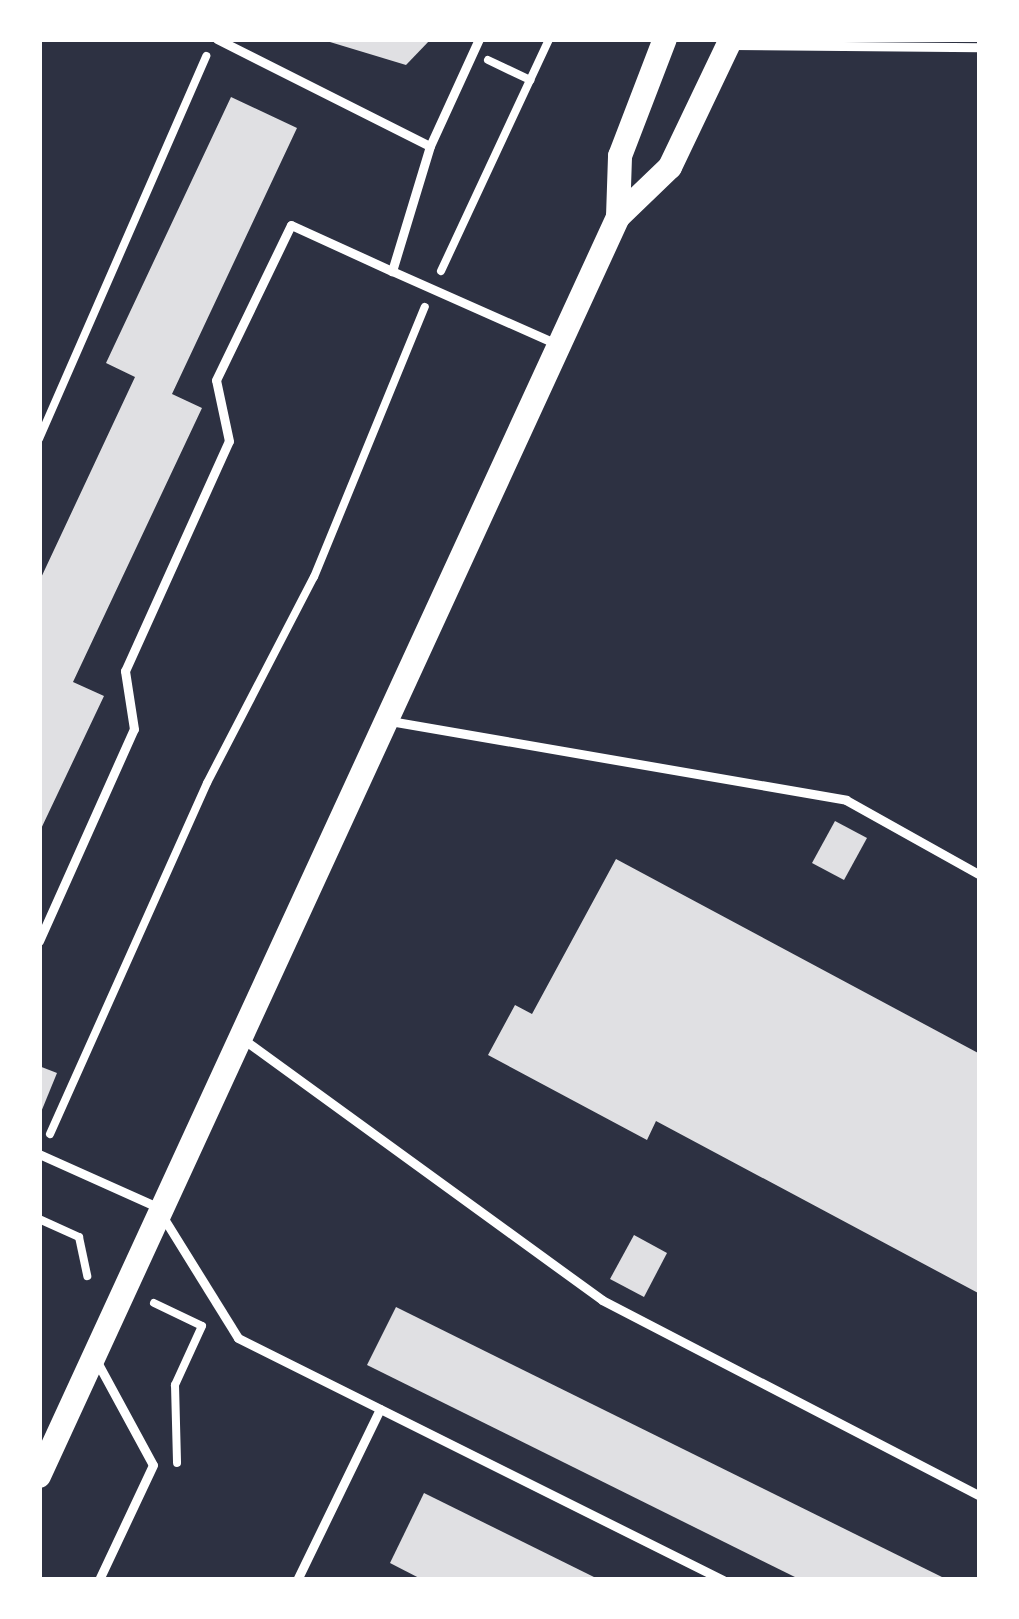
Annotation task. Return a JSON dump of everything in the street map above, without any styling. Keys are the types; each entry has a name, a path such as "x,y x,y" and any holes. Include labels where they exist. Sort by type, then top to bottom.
{"main road":[{"path":"618,217 620,156 664,39"},
{"path":"39,1476 618,217 670,167 730,42"}],"lane":[{"path":"392,272 430,146 479,39"},
{"path":"217,40 430,146"},
{"path":"730,42 980,47"},
{"path":"39,941 134,729 125,671 229,441 216,380 291,225 560,345"},
{"path":"390,721 846,800 980,875"},
{"path":"243,1039 602,1300 980,1496"},
{"path":"40,1154 163,1213 238,1338 724,1580"},
{"path":"95,1360 153,1465 99,1580"},
{"path":"297,1580 380,1409"}],"path":[{"path":"40,1154 206,783 314,577 433,289 550,39"},
{"path":"39,439 217,40"},
{"path":"473,53 530,80"},
{"path":"39,1219 80,1237 87,1276"},
{"path":"154,1303 202,1326"}],"building":[{"path":"320,39 431,39 406,65"},
{"path":"231,97 297,128 172,394 202,408 73,682 104,696 39,833 39,582 135,377 106,363"},
{"path":"835,821 867,838 844,880 812,863"},
{"path":"616,859 980,1054 980,1294 656,1121 647,1140 488,1055 515,1005 532,1014"},
{"path":"39,1066 57,1073 39,1117"},
{"path":"634,1235 667,1253 644,1297 610,1279"},
{"path":"396,1307 948,1580 801,1580 367,1365"},
{"path":"424,1493 600,1580 423,1580 390,1563"}]}
